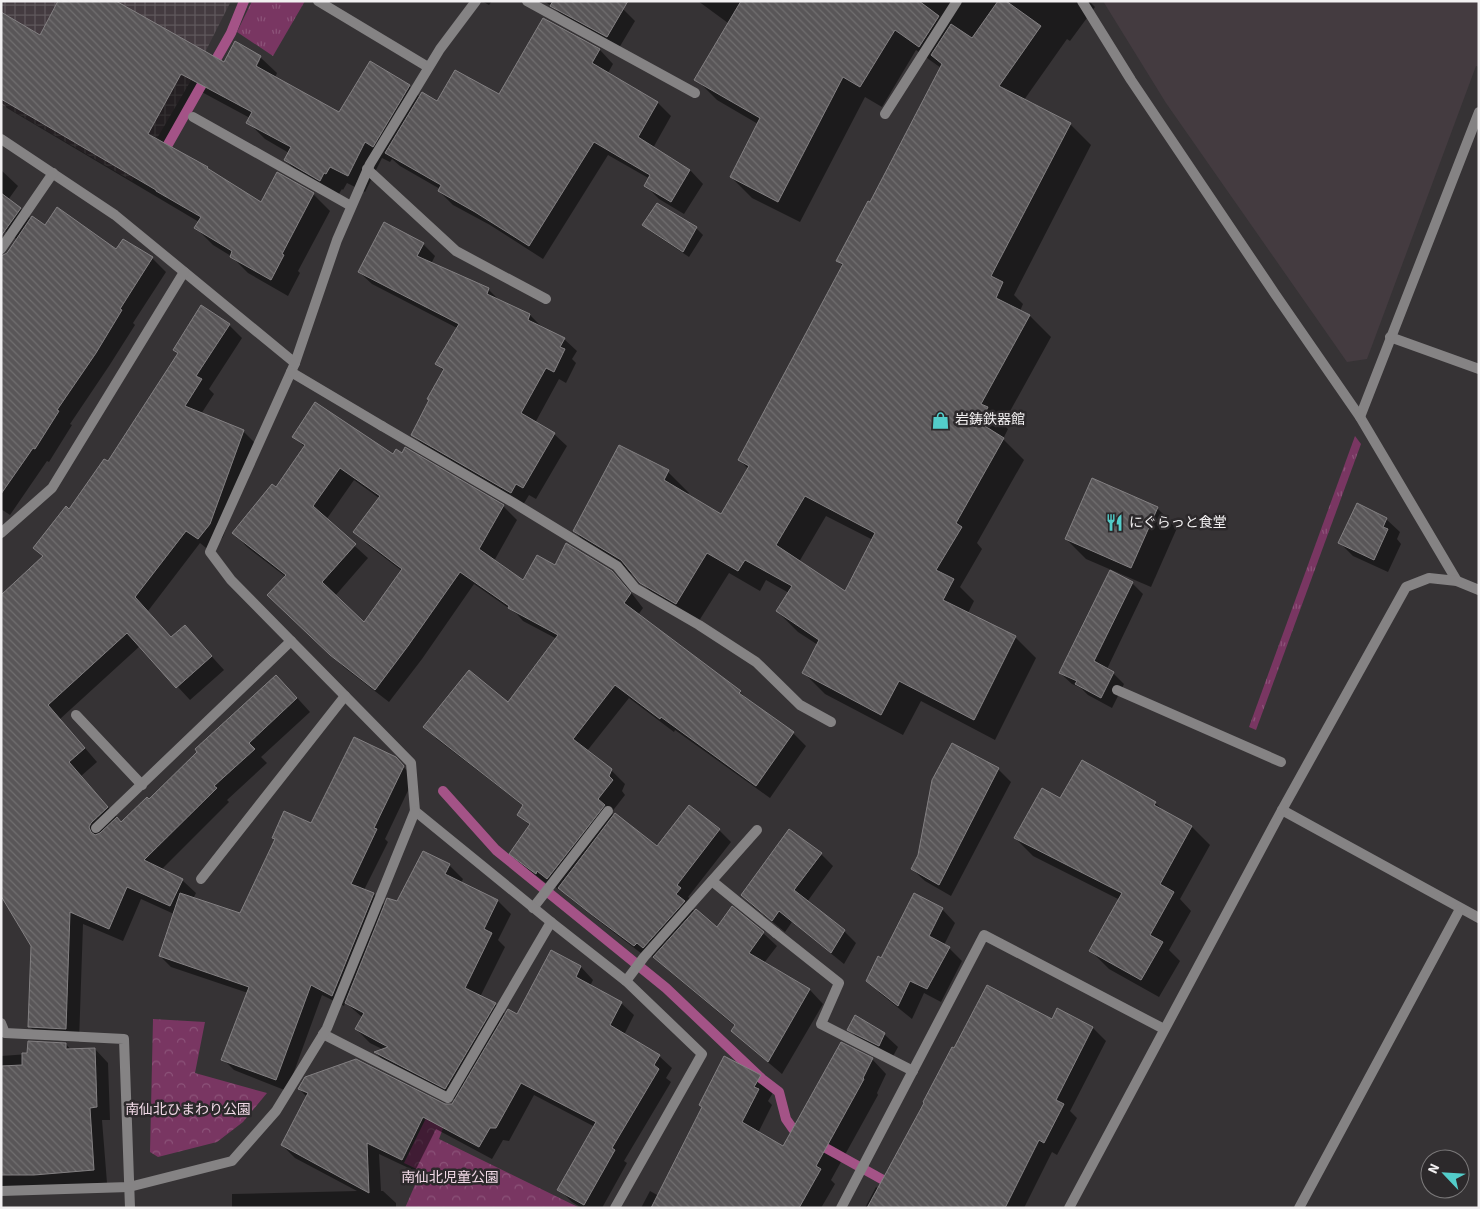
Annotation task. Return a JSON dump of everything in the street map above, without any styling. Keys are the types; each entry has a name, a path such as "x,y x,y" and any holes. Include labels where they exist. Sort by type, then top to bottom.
{"street":[{"path":"318,1 428,67"},
{"path":"1,1191 129,1187 232,1161 276,1111 323,1034 415,811 411,763 231,580 210,552 293,368 337,240 367,169 428,67 476,1"},
{"path":"527,1 695,93"},
{"path":"885,114 957,1"},
{"path":"1082,1 1131,80 1360,417 1457,580"},
{"path":"1360,417 1479,112"},
{"path":"193,117 351,206"},
{"path":"1,139 115,216 184,272 293,368 382,426 617,566 635,588 699,625 756,662 800,705 831,722"},
{"path":"367,169 456,251 546,299"},
{"path":"1,250 53,173"},
{"path":"1,533 52,488 184,272"},
{"path":"1390,337 1479,369"},
{"path":"1069,1208 1282,810 1406,587 1429,578 1457,580 1479,590"},
{"path":"96,828 292,641"},
{"path":"1117,690 1282,762"},
{"path":"200,879 345,696"},
{"path":"76,715 142,784"},
{"path":"1282,810 1479,918"},
{"path":"415,811 550,922 626,981 702,1054 615,1208"},
{"path":"533,908 608,811"},
{"path":"626,981 757,830"},
{"path":"712,881 839,983 821,1024 913,1071"},
{"path":"1299,1208 1460,909"},
{"path":"323,1034 448,1098 550,922"},
{"path":"841,1208 984,935 1164,1029"},
{"path":"1,1023 5,1033 124,1039 130,1208"}],"shaded area":[{"path":"1,1 231,1 190,82 132,181 1,104"},
{"path":"1103,1 1479,1 1479,67 1476,66 1367,359 1347,362 1166,103"}],"green space":[{"path":"252,1 305,1 273,56 237,32"},
{"path":"1355,436 1361,444 1256,730 1249,727"},
{"name":"南仙北ひまわり公園","path":"153,1019 205,1022 195,1073 267,1093 243,1122 217,1142 158,1157 150,1152"},
{"name":"南仙北児童公園","path":"428,1114 445,1123 439,1139 580,1208 405,1208 421,1171 404,1163"}],"building":[{"path":"58,1 116,1 224,62 235,41 261,56 256,66 339,112 370,61 410,85 373,147 365,142 348,176 330,167 320,181 284,160 291,147 246,123 252,112 181,74 148,134 208,167 261,202 277,172 314,193 282,254 284,255 271,280 230,257 232,251 194,228 201,217 1,99 1,12 40,35"},
{"path":"553,1 628,1 607,37 550,6"},
{"path":"741,1 919,1 939,16 919,47 895,30 860,87 843,77 778,202 730,177 760,118 694,80"},
{"path":"998,1 1006,1 1041,26 999,86 1071,123 991,276 1003,282 996,298 1030,315 981,404 988,407 980,423 1004,438 956,523 962,527 936,570 954,579 943,600 1016,636 974,720 899,681 881,715 802,673 819,640 776,611 792,586 745,560 738,571 707,553 676,604 640,583 621,560 573,531 619,445 669,470 664,480 721,514 749,466 738,460 843,264 836,261 868,201 870,202 942,64 931,55 951,24 972,38","holes":["805,496 875,533 845,591 776,545"]},
{"path":"543,18 600,49 592,63 658,102 638,137 690,170 671,202 644,186 650,175 594,142 529,246 438,191 441,185 385,153 422,92 437,101 455,70 499,94"},
{"path":"1,193 21,208 1,236"},
{"path":"657,203 697,227 683,252 642,225"},
{"path":"57,207 116,249 123,239 153,257 120,309 122,310 96,353 57,410 59,411 35,449 33,448 1,494 1,256 7,253 32,216 45,225"},
{"path":"384,222 424,243 417,256 489,288 487,294 530,314 528,320 565,338 560,347 565,349 554,372 546,368 521,413 555,433 523,488 516,484 511,493 411,435 429,400 427,399 444,369 435,364 459,324 358,272"},
{"path":"201,305 230,324 196,376 202,379 185,406 244,430 210,524 198,539 186,531 135,597 171,637 185,625 212,656 176,688 127,633 48,705 85,748 69,762 108,807 91,823 89,827 91,832 95,835 100,833 117,817 121,822 147,797 149,799 197,752 195,749 276,675 297,698 249,743 255,749 214,786 217,788 144,860 183,879 170,906 127,887 109,929 70,912 66,1029 28,1027 31,946 1,896 1,595 43,556 33,548 66,506 69,509 104,459 108,461 178,353 173,350"},
{"path":"315,402 393,454 396,449 402,453 405,447 504,505 479,549 523,580 537,555 555,565 566,543 612,571 631,593 624,603 741,691 739,693 794,732 756,786 615,685 573,739 612,769 609,776 613,780 598,799 605,805 547,879 537,871 536,874 509,854 530,824 517,815 523,805 423,727 469,670 508,702 558,635 508,608 509,606 460,572 375,690 330,655 267,595 286,575 232,533 272,484 276,487 305,445 292,437","holes":["340,468 380,496 353,532 402,569 364,622 322,582 356,544 313,506"]},
{"path":"1092,478 1158,507 1131,568 1065,539"},
{"path":"1357,503 1387,518 1383,527 1388,529 1374,560 1338,543"},
{"path":"1110,570 1133,582 1094,661 1114,672 1101,698 1075,684 1077,681 1059,673"},
{"path":"354,737 396,757 404,766 374,828 377,829 351,884 374,893 332,996 311,985 276,1080 221,1060 249,987 159,956 180,893 240,913 275,839 272,838 284,811 311,823"},
{"path":"952,743 999,768 939,885 911,869 918,855 932,780"},
{"path":"1082,760 1156,802 1154,805 1192,826 1160,884 1174,892 1150,935 1163,942 1141,980 1089,951 1122,893 1014,838 1042,788 1060,798"},
{"path":"689,805 720,829 677,885 681,888 676,894 685,901 643,948 637,943 634,946 558,888 615,813 657,846"},
{"path":"789,829 822,853 794,890 845,930 831,953 779,911 772,921 741,895"},
{"path":"423,851 450,864 445,874 498,900 484,929 492,933 465,988 496,1003 445,1089 374,1052 388,1047 355,1029 364,1013 345,1003 387,898 397,901"},
{"path":"914,893 943,908 929,936 950,947 927,989 910,981 898,1006 866,981 878,956 881,958"},
{"path":"732,906 764,932 749,953 810,989 768,1062 731,1031 735,1025 653,957 696,909 717,927"},
{"path":"551,950 581,966 576,977 622,1002 610,1025 660,1055 654,1065 659,1069 612,1148 615,1150 584,1205 557,1190 596,1122 521,1083 496,1128 490,1128 479,1147 423,1117 402,1160 367,1143 369,1193 281,1145 308,1093 298,1089 305,1077 356,1059 445,1104 452,1104 508,1009 517,1014"},
{"path":"987,985 1052,1019 1057,1008 1093,1027 1056,1100 1064,1104 1044,1143 1039,1140 1005,1208 867,1208 952,1047 954,1048"},
{"path":"855,1015 885,1033 879,1046 847,1030"},
{"path":"28,1041 66,1043 66,1049 95,1048 97,1107 90,1108 94,1170 34,1175 1,1175 1,1066 22,1065 22,1053 27,1053"},
{"path":"841,1042 873,1058 864,1079 816,1166 821,1169 799,1208 651,1208 702,1107 699,1105 724,1056 761,1075 754,1087 759,1089 742,1122 783,1146"}],"waterway":[{"path":"162,155 231,33 244,1"},
{"path":"443,791 496,850 666,988 762,1079 779,1092 786,1119 793,1129 803,1134"},
{"path":"815,1142 894,1186"}],"place":[{"name":"岩鋳鉄器館","path":"941,420"},
{"name":"にぐらっと食堂","path":"1115,523"}]}
